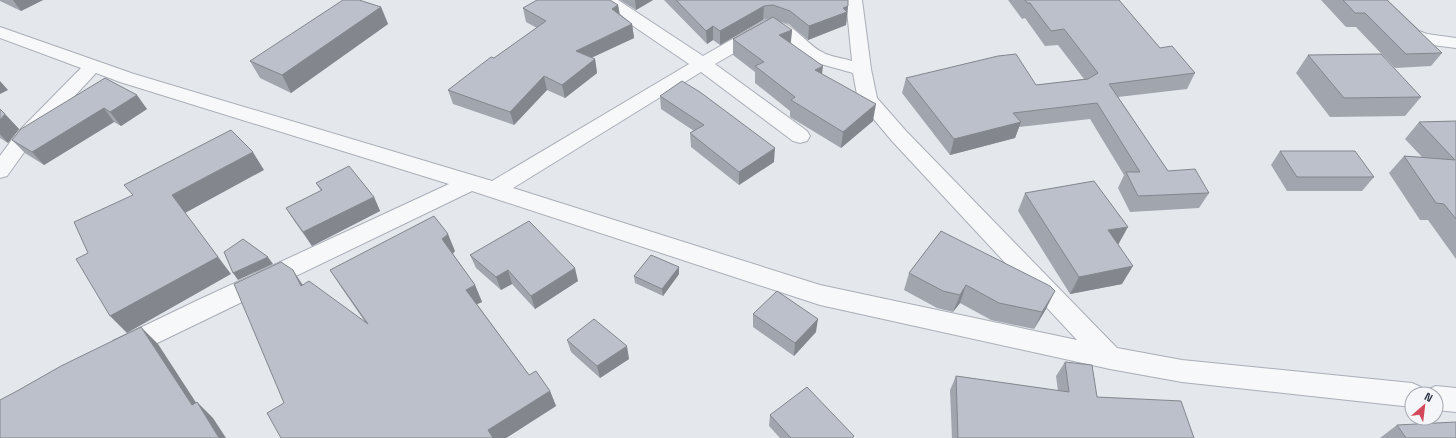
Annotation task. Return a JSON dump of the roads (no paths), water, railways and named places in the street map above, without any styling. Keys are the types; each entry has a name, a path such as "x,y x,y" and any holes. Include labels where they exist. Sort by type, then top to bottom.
{"street":[{"path":"607,0 702,64 800,136"},
{"path":"854,0 862,69 868,100 899,136 1110,358"},
{"path":"1376,0 1413,35 1425,40 1456,43"},
{"path":"494,190 702,64 770,25 783,29 816,57 862,69"},
{"path":"0,32 127,78 494,190 820,295 1110,358 1182,371 1404,394"},
{"path":"0,171 23,139 94,66"},
{"path":"106,357 205,308 470,183"},
{"path":"1444,399 1456,400"}]}
